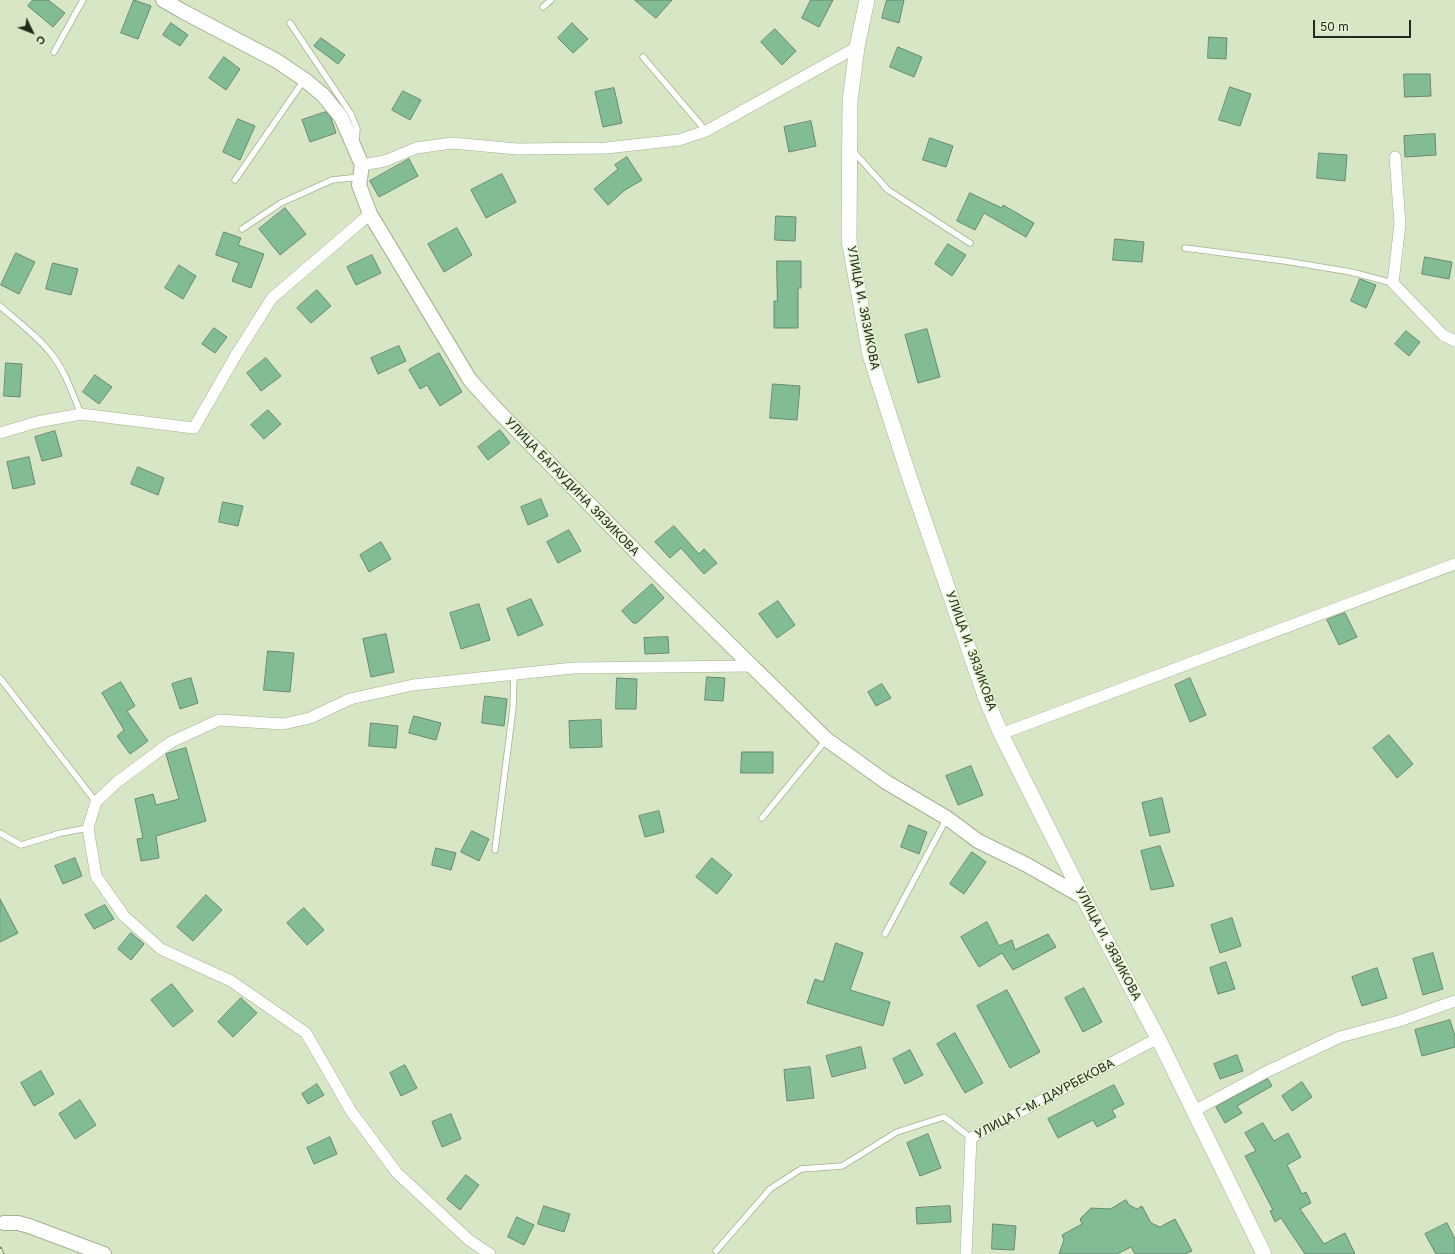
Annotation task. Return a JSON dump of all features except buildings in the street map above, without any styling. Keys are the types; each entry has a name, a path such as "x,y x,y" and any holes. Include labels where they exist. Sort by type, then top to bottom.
{"main road":[{"name":"УЛИЦА И. ЗЯЗИКОВА","path":"867,0 857,47 850,101 850,240 870,355 914,488 986,696 1001,734 1083,898 1158,1038 1264,1254"}],"street":[{"name":"УЛИЦА БАГАУДИНА ЗЯЗИКОВА","path":"163,0 277,61 305,80 323,95 341,117 356,150 361,171 359,186 370,214 470,380 503,416 650,566 826,739 886,782 947,818 978,841 1027,865 1083,898"},
{"path":"361,171 416,148 452,143 517,149 606,148 679,140 706,130 857,47"},
{"path":"1395,157 1400,224 1393,283 1443,335 1455,341"},
{"path":"0,433 37,422 81,414 194,428 236,355 272,298 370,214"},
{"path":"1001,734 1455,564"},
{"path":"490,1254 469,1240 397,1173 351,1111 306,1033 231,981 161,949 124,916 96,876 88,828 96,802 117,782 170,742 220,720 283,724 310,718 350,699 413,685 573,668 752,666"},
{"path":"1194,1111 1266,1072 1340,1037 1399,1021 1455,1001"},
{"name":"УЛИЦА Г-М. ДАУРБЕКОВА","path":"966,1254 971,1138 1158,1038"},
{"path":"4,1223 18,1223 29,1226 104,1254"}],"lane":[{"path":"54,52 83,0"},
{"path":"543,7 551,0"},
{"path":"290,23 351,114 357,129 356,150"},
{"path":"643,57 706,130"},
{"path":"235,180 305,80"},
{"path":"850,148 888,190 970,243"},
{"path":"242,229 281,203 332,180 361,171"},
{"path":"1185,248 1285,261 1351,272 1393,283"},
{"path":"0,306 40,340 54,357 65,376 81,414"},
{"path":"495,850 513,708 514,674"},
{"path":"0,678 96,802"},
{"path":"762,818 826,739"},
{"path":"885,934 947,818"},
{"path":"0,833 21,845 62,833 88,828"},
{"path":"716,1251 770,1189 801,1169 842,1166 897,1132 944,1117 971,1138"}],"railway":[{"path":"0,1249 2,1254"}]}
